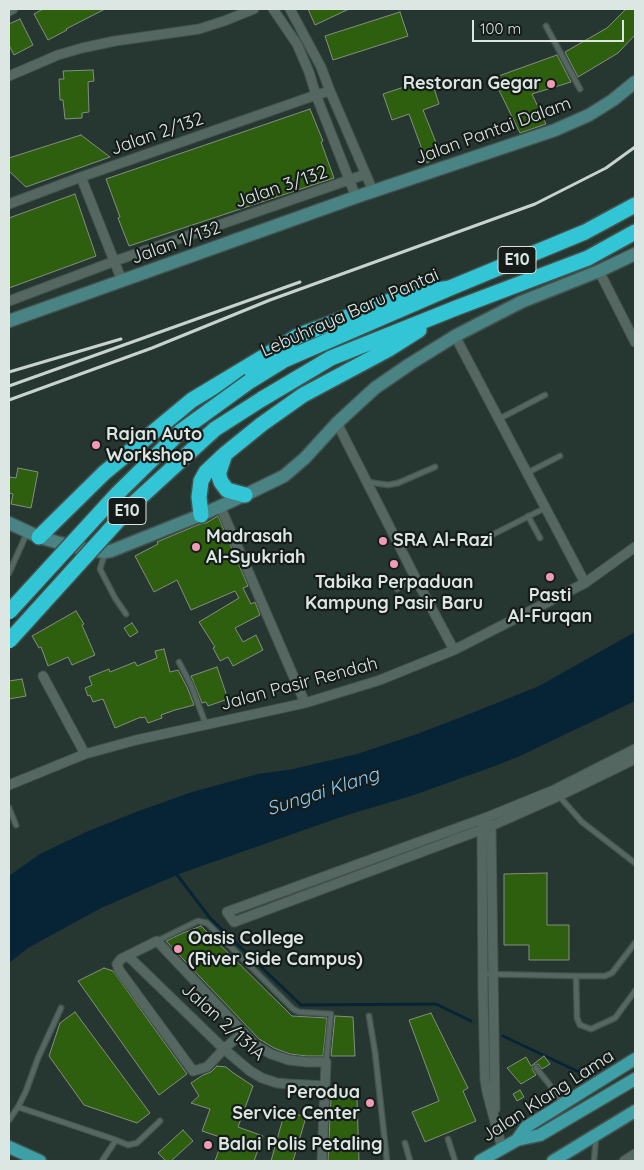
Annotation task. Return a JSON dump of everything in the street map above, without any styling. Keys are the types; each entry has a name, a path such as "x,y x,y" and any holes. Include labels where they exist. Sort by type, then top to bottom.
{"highway":[{"name":"Lebuhraya Baru Pantai","path":"9,612 117,494 181,431 250,381 284,360 585,232 635,205"},
{"name":"Lebuhraya Baru Pantai","path":"9,641 133,504 215,429 331,358 588,258 635,232"},
{"path":"33,534 192,400 300,335 406,295 450,288"},
{"path":"201,515 201,481 206,472 225,454 262,424 303,395 389,349 456,308"},
{"path":"225,454 219,472 220,482 227,490 246,496"}],"main road":[{"name":"Jalan Klang Lama","path":"480,1161 517,1140 526,1127 635,1059"},
{"path":"517,1140 540,1135 635,1079"},
{"path":"553,1161 635,1111"},
{"path":"9,1147 40,1161"}],"street":[{"path":"9,12 13,9"},
{"path":"9,76 58,55 82,48 199,29 254,9"},
{"path":"273,9 297,44 356,197"},
{"path":"290,9 318,60 373,191"},
{"name":"Jalan Pantai Dalam","path":"356,197 555,130 602,107 635,82"},
{"name":"Jalan 2/132","path":"9,204 330,91"},
{"name":"Jalan 3/132","path":"9,300 114,261 366,174"},
{"path":"81,178 122,281"},
{"name":"Jalan 1/132","path":"9,321 356,197"},
{"path":"9,523 33,534 74,547 105,552 246,496 284,476 305,458 337,423 375,388 455,336 521,302 635,254"},
{"path":"599,270 635,342"},
{"path":"455,336 585,583"},
{"path":"337,423 454,650"},
{"path":"220,506 305,703"},
{"name":"Jalan Pasir Rendah","path":"9,786 85,754 136,740 305,703 380,680 454,650 585,583 635,547"},
{"path":"43,676 85,754"},
{"path":"556,793 635,749"},
{"path":"486,824 227,912 234,922 486,824 635,759"},
{"path":"486,824 488,974 486,1080 487,1092 502,1148"},
{"path":"243,1032 207,1066 193,1071 119,970 117,964 121,959 157,942 243,1032 255,1045 271,1054 289,1060 326,1062 322,1161"},
{"name":"Jalan 2/131A","path":"128,956 224,1050 250,1071 262,1078 277,1083 326,1086"},
{"path":"624,1161 635,1154"}],"lane":[{"path":"546,26 580,89"},
{"path":"499,419 545,395"},
{"path":"527,473 560,456"},
{"path":"367,482 388,485 398,483 435,467"},
{"path":"484,539 545,508"},
{"path":"528,516 540,538"},
{"path":"9,573 33,534"},
{"path":"105,552 100,569 115,598 126,614"},
{"path":"397,589 416,579"},
{"path":"179,662 192,685 206,724"},
{"path":"556,793 582,822 635,863"},
{"path":"9,808 16,825"},
{"path":"157,942 198,921 207,923 293,1009 299,1012 331,1014 326,1062"},
{"path":"488,974 604,976 612,973 635,943"},
{"path":"576,976 577,1018 580,1025 591,1029 614,1018 635,991"},
{"path":"9,1120 26,1091 38,1058 61,1008"},
{"path":"369,1016 375,1052 387,1161"},
{"path":"536,1068 563,1104"},
{"path":"18,1107 128,1145 137,1143 160,1121"},
{"path":"594,1161 596,1136"},
{"path":"448,1139 455,1161"},
{"path":"102,1161 116,1140"},
{"path":"405,1143 410,1161"}],"water":[{"name":"Sungai Klang","path":"635,632 635,701 520,756 492,767 414,795 344,816 179,874 101,908 28,948 9,963 9,876 40,854 86,832 192,792 258,774 293,769 357,754 417,734 539,686"}],"building":[{"path":"43,9 105,9 48,40 34,14"},
{"path":"308,9 349,9 315,25"},
{"path":"626,9 635,9 635,35 618,53 578,77 565,52 607,28"},
{"path":"400,12 408,36 333,60 325,36"},
{"path":"20,19 33,45 14,55 9,45 9,24"},
{"path":"557,55 571,82 532,94 546,124 520,133 493,78"},
{"path":"93,70 94,81 88,82 89,112 82,113 82,118 65,119 63,100 60,100 59,79 64,79 63,71"},
{"path":"431,78 439,104 423,110 441,155 427,163 409,114 392,120 383,94"},
{"path":"310,109 323,141 321,142 334,178 129,246 106,179"},
{"path":"81,135 110,157 26,187 9,171 9,158"},
{"path":"75,194 96,256 9,288 9,218"},
{"path":"18,468 38,472 31,508 11,504 13,494 9,493 9,482 10,477 16,478"},
{"path":"218,516 248,586 243,588 251,604 255,602 260,615 235,628 243,642 256,635 263,650 233,666 228,657 220,661 213,648 215,647 199,622 239,598 235,591 191,610 177,580 154,592 135,556 158,544 157,542 206,523"},
{"path":"76,611 84,624 82,625 95,655 72,665 68,657 48,666 41,647 39,648 32,636"},
{"path":"132,623 138,632 130,637 124,628"},
{"path":"164,649 170,672 178,670 194,705 161,715 162,718 148,723 145,717 141,717 115,728 103,699 93,702 90,695 88,696 85,688 92,685 89,677 109,669 110,672 135,662 137,666 157,658 155,651"},
{"path":"217,667 228,699 208,706 206,702 202,703 191,676"},
{"path":"22,679 26,696 9,699 9,681"},
{"path":"547,873 547,925 569,925 569,960 529,960 529,945 504,945 504,874"},
{"path":"201,926 292,1016 327,1018 323,1056 290,1054 274,1048 259,1039 166,941"},
{"path":"104,968 113,971 187,1074 159,1095 78,981"},
{"path":"75,1012 150,1113 137,1123 84,1105 49,1056 60,1023"},
{"path":"431,1013 468,1088 463,1091 476,1121 425,1142 412,1112 439,1101 409,1020"},
{"path":"335,1016 353,1017 355,1056 331,1056"},
{"path":"544,1056 550,1064 542,1069 538,1064 534,1065 532,1069 536,1075 521,1084 507,1068 526,1057 531,1066"},
{"path":"217,1066 226,1067 253,1086 238,1127 263,1136 254,1161 215,1161 223,1138 202,1131 210,1109 191,1103 199,1096 191,1083 211,1072"},
{"path":"520,1090 524,1097 517,1101 513,1094"},
{"path":"331,1098 357,1098 359,1161 328,1161"},
{"path":"285,1111 306,1117 293,1161 271,1161"},
{"path":"183,1130 193,1141 171,1161 166,1161 158,1153"}],"waterway":[{"path":"175,872 210,918 301,1005 436,1004 471,1021"},
{"path":"503,1036 579,1072"}],"railway":[{"path":"9,400 152,348 270,300 535,204 606,168 635,147"},
{"path":"9,386 300,282"},
{"path":"9,372 121,339"}],"place":[{"name":"Restoran Gegar","path":"551,84"},
{"name":"Rajan Auto Workshop","path":"96,445"},
{"name":"SRA Al-Razi","path":"383,541"},
{"name":"Madrasah Al-Syukriah","path":"196,547"},
{"name":"Tabika Perpaduan Kampung Pasir Baru","path":"394,564"},
{"name":"Pasti Al-Furqan","path":"550,577"},
{"name":"Oasis College (River Side Campus)","path":"178,949"},
{"name":"Perodua Service Center","path":"370,1103"},
{"name":"Balai Polis Petaling","path":"208,1145"}]}
